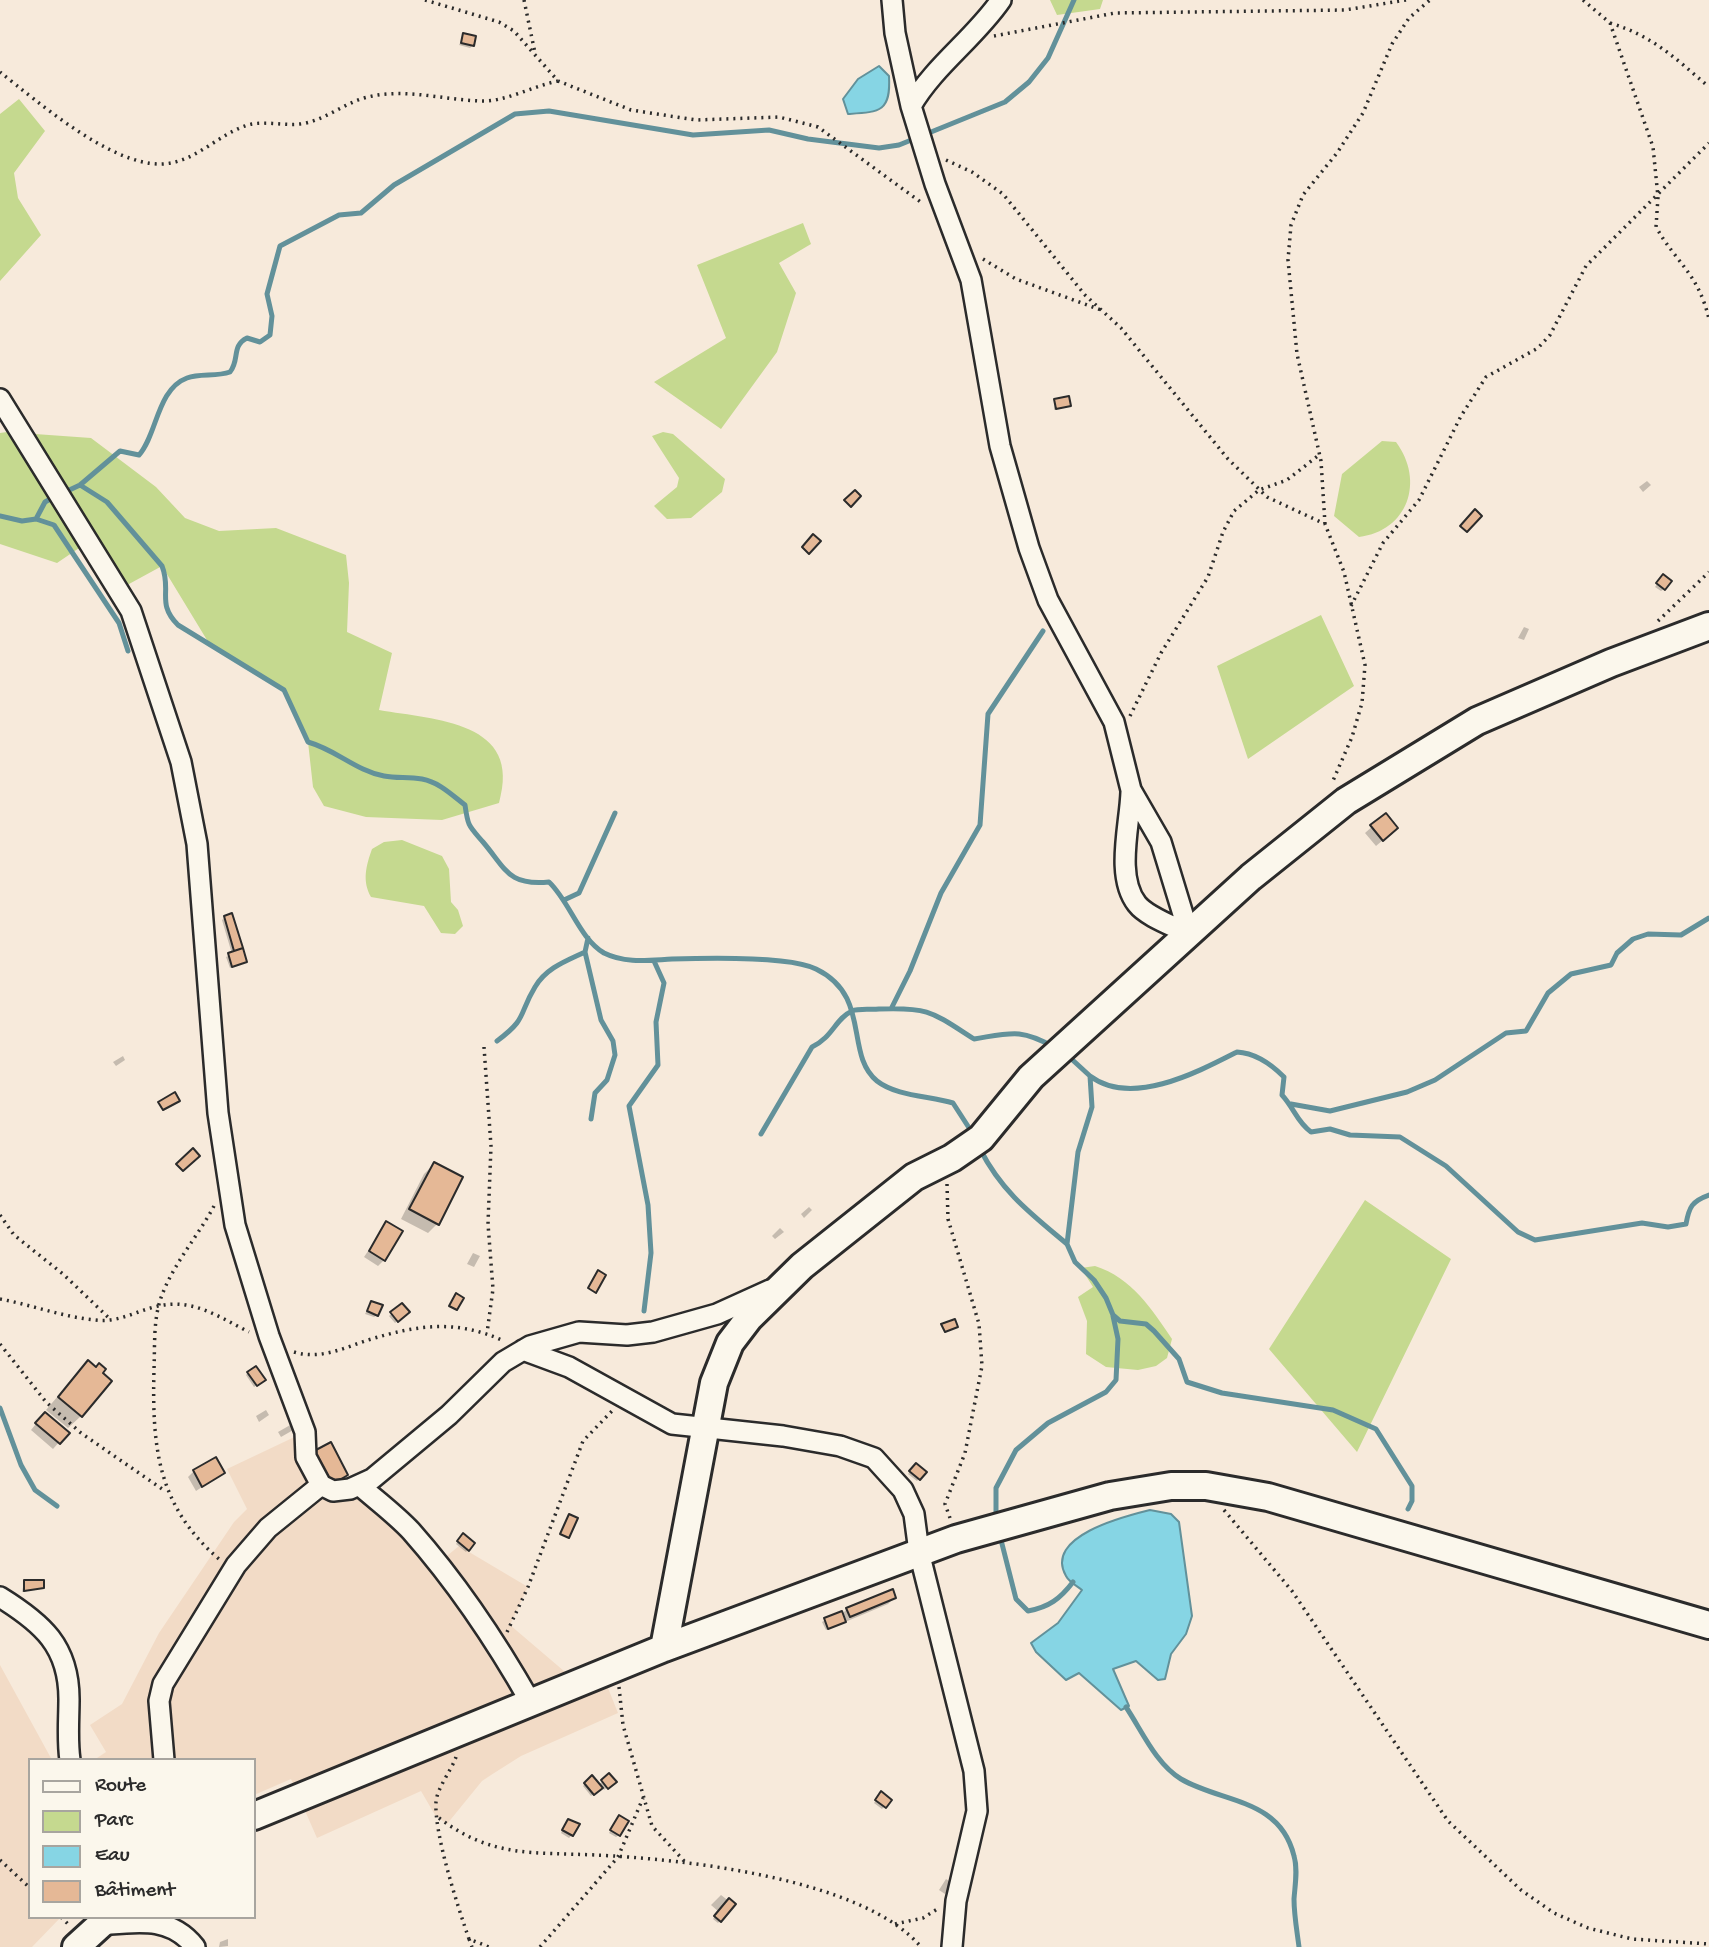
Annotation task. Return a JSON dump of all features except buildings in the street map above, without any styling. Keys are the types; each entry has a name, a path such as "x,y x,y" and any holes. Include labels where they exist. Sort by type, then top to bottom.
{"street":[{"path":"892,0 895,33 911,106 956,243 971,280 1000,446 1028,548 1048,600 1114,722 1131,790 1161,842 1189,934"},
{"path":"911,106 925,84 966,43 1001,0"},
{"path":"0,399 131,611 181,762 197,844 218,1113 234,1225 269,1336 305,1432 306,1457 321,1485 333,1491 372,1479 503,1362 523,1350 579,1332 627,1335 653,1332 717,1314 783,1284"},
{"path":"664,1648 714,1382 730,1343 749,1318 783,1284 914,1177 952,1158 981,1138 1031,1077 1251,877 1346,802 1477,721 1611,663 1709,626"},
{"path":"1131,790 1126,868 1130,889 1138,905 1189,934"},
{"path":"523,1350 569,1367 672,1424 795,1438 840,1446 874,1458 903,1490 914,1514 919,1552 974,1771 977,1811 959,1891 952,1947"},
{"path":"164,1758 159,1701 163,1684 232,1570 268,1528 321,1485"},
{"path":"359,1485 410,1530 499,1647 531,1703"},
{"path":"256,1815 664,1648 919,1552 1110,1496 1171,1486 1206,1486 1268,1497 1709,1625"},
{"path":"0,1597 35,1618 55,1642 62,1660 69,1695 70,1758"},
{"path":"76,1947 104,1921 157,1923 183,1931 195,1947"}],"path":[{"path":"425,0 499,22 514,31 558,81 631,110 696,120 779,117 818,127 931,212"},
{"path":"524,0 535,55"},
{"path":"966,43 1028,28 1115,13 1345,10 1406,0"},
{"path":"1329,788 1352,737 1362,703 1365,665 1344,572 1325,524 1319,455 1297,354 1288,260 1291,225 1303,195 1337,153 1363,113 1392,44 1409,18 1430,0"},
{"path":"1583,0 1610,23 1638,31 1660,44 1709,87"},
{"path":"1610,23 1653,148 1658,197 1656,227 1690,271 1704,298 1709,319"},
{"path":"0,72 76,131 124,155 159,164 182,160 251,124 303,124 336,113 364,98 437,95 498,100 532,86 558,81"},
{"path":"1351,607 1383,543 1419,500 1461,416 1486,377 1538,348 1550,335 1586,266 1658,197 1709,143"},
{"path":"924,149 972,172 1003,194 1085,295 1103,311 1177,395 1228,459 1267,497 1325,524"},
{"path":"956,243 1016,279 1103,311"},
{"path":"1119,743 1155,665 1208,577 1223,532 1234,511 1259,490 1287,480 1319,455"},
{"path":"1649,629 1709,572"},
{"path":"484,1047 491,1146 488,1224 493,1289 487,1333"},
{"path":"952,1158 946,1191 948,1219 979,1324 982,1366 965,1453 945,1504 956,1539"},
{"path":"228,1180 173,1272 162,1296 157,1318 153,1404 159,1469 167,1492 188,1528 232,1570"},
{"path":"0,1214 14,1235 63,1274 111,1320"},
{"path":"0,1344 46,1402 81,1433 167,1492"},
{"path":"499,1647 528,1587 583,1441 626,1397"},
{"path":"1206,1486 1248,1543 1292,1591 1448,1821 1521,1890 1555,1913 1588,1928 1632,1939 1709,1944"},
{"path":"617,1668 623,1725 652,1826 686,1863"},
{"path":"464,1730 453,1767 436,1800 455,1898 472,1947"},
{"path":"540,1947 618,1857 643,1798"},
{"path":"439,1818 463,1835 517,1854 618,1857 686,1863 802,1884 878,1913 910,1934 921,1947"},
{"path":"0,1860 28,1886"},
{"path":"895,1924 923,1918 959,1891"},
{"path":"469,1939 489,1947"}],"shaded area":[{"path":"305,1432 321,1485 350,1489 437,1564 459,1546 528,1587 510,1625 578,1683 602,1673 618,1713 521,1756 491,1775 482,1781 447,1824 435,1815 421,1791 317,1838 291,1779 256,1794 256,1758 97,1758 106,1752 90,1725 122,1704 159,1633 234,1522 247,1509 227,1469"},
{"path":"0,1665 51,1758 28,1758 28,1919 59,1919 32,1947 0,1947"}],"green space":[{"path":"1050,0 1103,0 1100,9 1057,15"},
{"path":"19,99 45,131 14,173 18,198 41,235 0,281 0,114"},
{"path":"803,223 811,244 779,263 796,293 777,352 721,429 654,382 726,338 697,265"},
{"path":"663,432 673,434 725,479 722,492 691,518 667,519 654,506 677,487 679,478 652,436"},
{"path":"0,433 91,438 156,487 185,518 219,531 276,528 346,555 349,583 347,632 392,653 379,710 448,722 487,740 498,755 503,776 499,803 442,820 366,817 324,806 313,787 308,742 284,690 210,645 162,566 118,590 88,542 57,563 0,544"},
{"path":"1382,441 1396,442 1405,457 1410,488 1407,502 1390,525 1376,533 1359,537 1334,516 1342,474"},
{"path":"1321,615 1354,686 1248,759 1217,666"},
{"path":"402,840 442,856 449,869 451,902 458,910 463,926 455,934 441,933 424,906 371,897 366,873 372,849 384,842"},
{"path":"1365,1200 1451,1259 1357,1452 1269,1349"},
{"path":"1095,1266 1108,1271 1130,1286 1149,1306 1172,1339 1167,1358 1156,1366 1138,1370 1106,1367 1086,1354 1087,1321 1078,1297 1093,1287 1081,1268"}],"water":[{"path":"879,66 889,76 885,103 876,111 848,114 843,99 858,79"},
{"path":"1150,1510 1171,1514 1179,1522 1192,1616 1186,1634 1171,1654 1165,1679 1158,1680 1136,1661 1113,1669 1129,1706 1121,1710 1079,1673 1066,1680 1036,1652 1031,1643 1058,1623 1082,1590 1066,1576 1062,1562 1066,1550 1090,1530"}],"waterway":[{"path":"63,493 80,485 120,451 139,455 150,436 163,402 177,384 187,378 230,372 242,341 247,338 260,342 270,335 272,316 267,294 280,246 339,215 361,213 394,185 515,114 549,111 693,135 769,130 808,139 879,148 899,145 1005,102 1029,82 1048,58 1074,0"},
{"path":"80,485 107,502 162,566 166,583 166,603 171,617 178,625 284,690 308,742 371,772 422,779 445,789 465,805 470,826 503,868 509,874 525,881 549,882 581,929 604,953 621,959 638,960 767,960 816,969 833,980 845,994 861,1056 867,1070 877,1081 903,1093 953,1103 973,1134"},
{"path":"0,516 22,521 36,519 45,502 54,497"},
{"path":"36,519 54,525 119,623 128,651"},
{"path":"891,1009 910,971 941,893 980,825 988,714 1043,631"},
{"path":"564,900 579,893 615,813"},
{"path":"1291,1104 1330,1111 1407,1092 1435,1080 1506,1033 1526,1031 1548,993 1571,974 1611,965 1617,953 1633,939 1648,934 1681,935 1709,918"},
{"path":"588,938 585,952 601,1020 613,1041 615,1055 607,1080 595,1093 591,1119"},
{"path":"497,1041 514,1027 540,980 557,966 585,952"},
{"path":"644,1311 651,1253 648,1205 629,1106 658,1065 656,1022 664,983 654,961"},
{"path":"761,1134 812,1047 825,1038 846,1014 855,1010 920,1010 939,1017 974,1039 1015,1034 1032,1037 1054,1047"},
{"path":"1090,1076 1106,1085 1144,1088 1183,1077 1237,1052 1251,1054 1284,1077 1282,1095 1302,1124 1311,1132 1330,1129 1350,1135 1400,1137 1446,1166 1518,1232 1535,1240 1642,1223 1668,1227 1686,1224 1692,1205 1709,1195"},
{"path":"1066,1054 1090,1076 1092,1107 1078,1152 1067,1244 1075,1262 1094,1280 1106,1298 1113,1315 1120,1321 1146,1324 1154,1331 1179,1359 1187,1382 1222,1393 1333,1410 1376,1429 1412,1486 1412,1501 1408,1509"},
{"path":"980,1149 1007,1190 1067,1244"},
{"path":"996,1520 996,1488 1016,1450 1048,1423 1106,1392 1116,1380 1118,1339 1113,1316"},
{"path":"0,1408 21,1465 35,1490 57,1506"},
{"path":"1000,1536 1016,1599 1028,1611 1054,1601 1073,1582"},
{"path":"1126,1707 1150,1746 1172,1773 1197,1787 1263,1812 1287,1837 1296,1866 1294,1905 1299,1947"}]}
